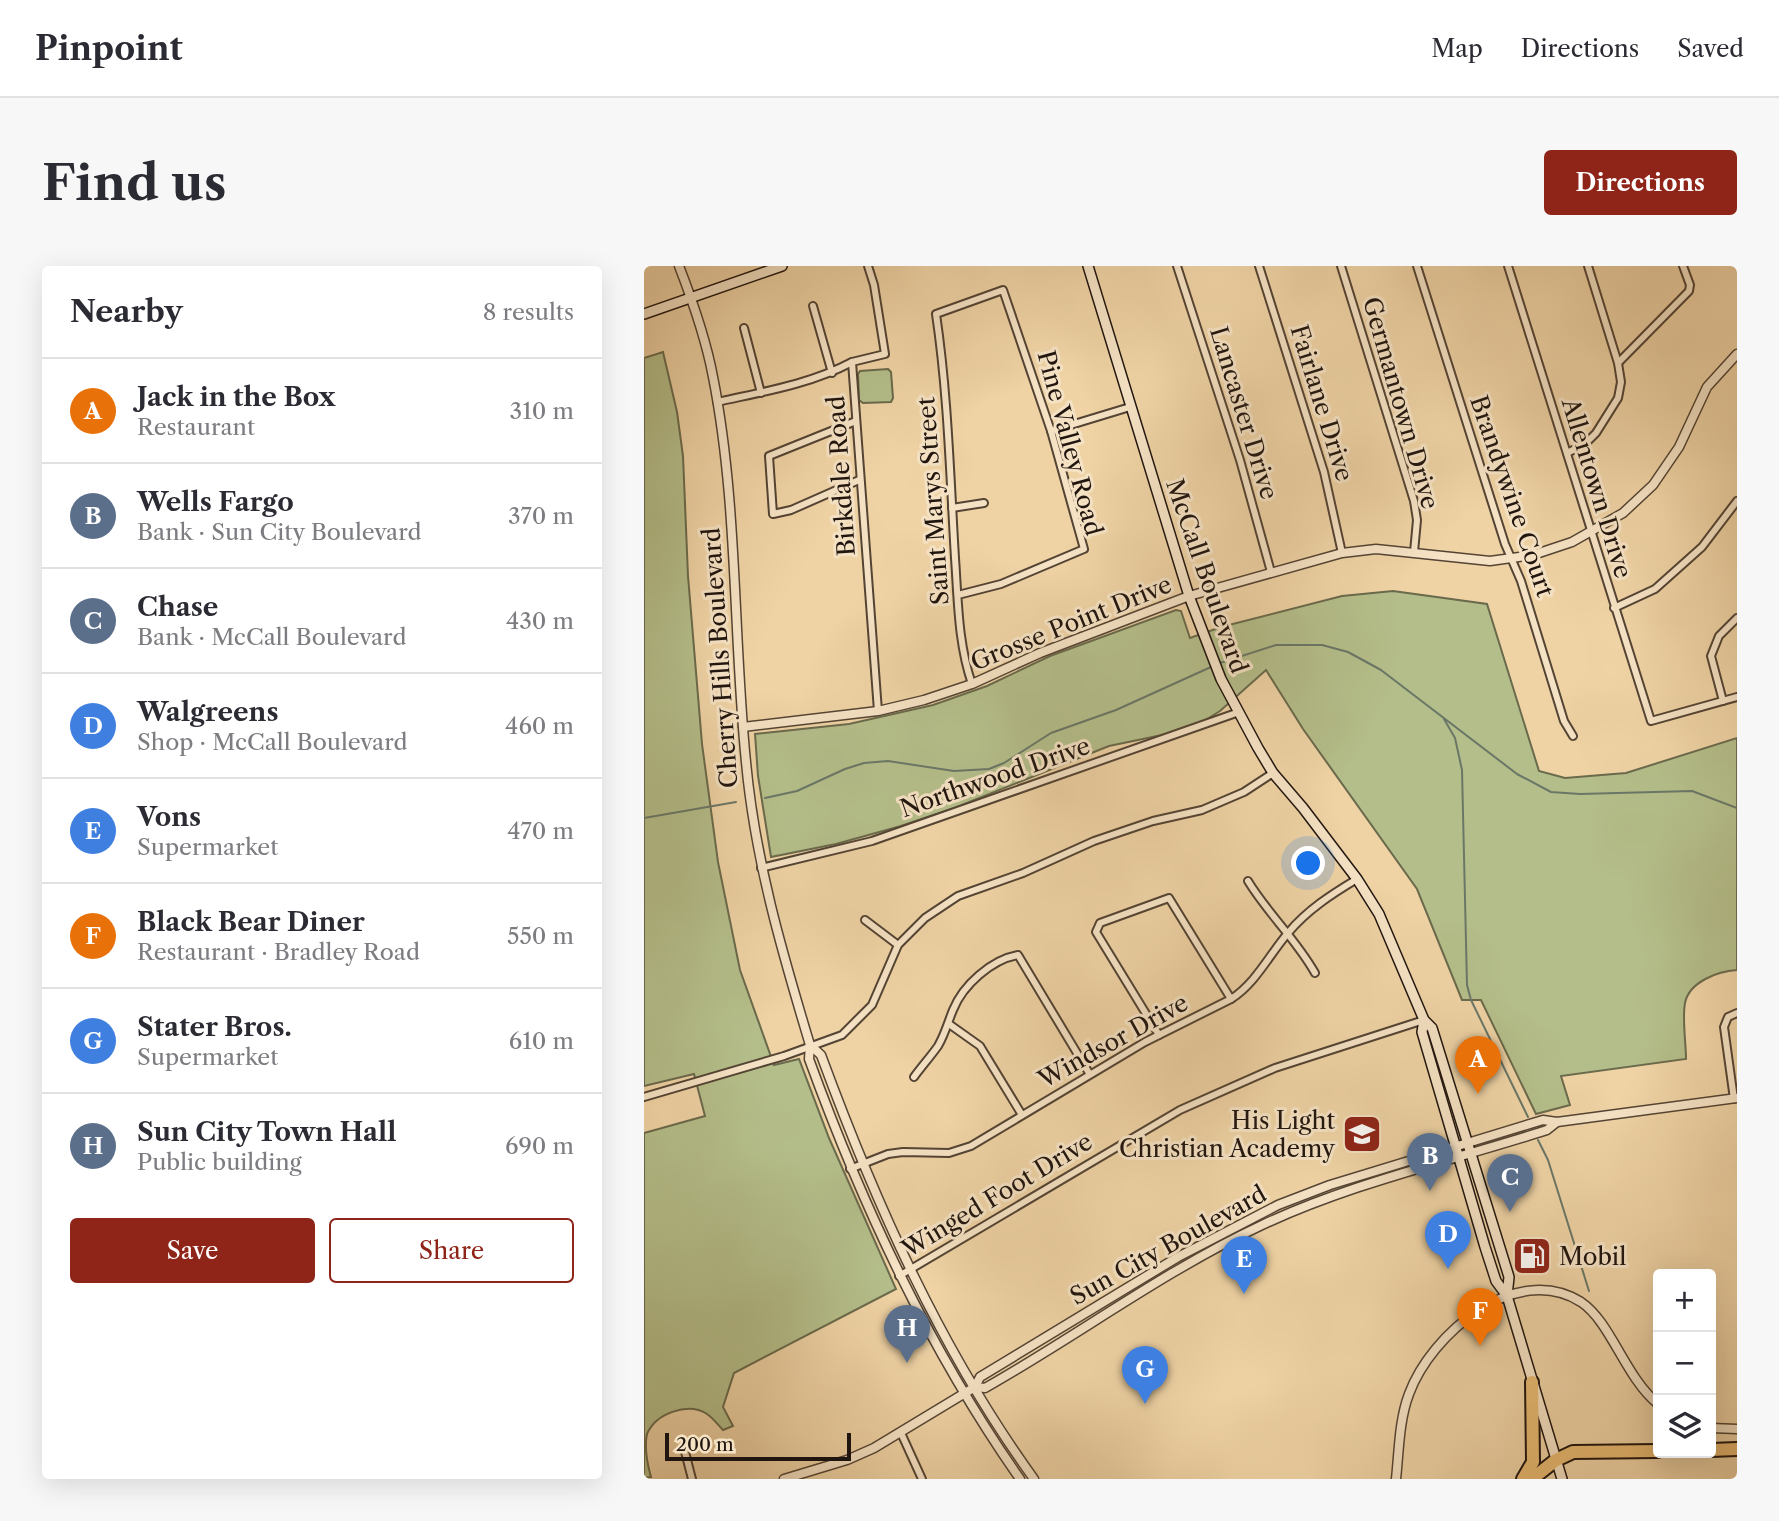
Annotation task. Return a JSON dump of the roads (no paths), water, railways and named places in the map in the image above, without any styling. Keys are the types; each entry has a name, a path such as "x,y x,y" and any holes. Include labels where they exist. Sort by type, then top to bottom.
{"highway":[{"path":"1523,1479 1533,1462 1532,1382"},
{"path":"1716,1450 1737,1449"},
{"path":"1532,1479 1556,1460 1573,1452 1653,1451"}],"main road":[{"path":"644,314 782,266"},
{"name":"McCall Boulevard","path":"1088,266 1189,596 1221,679 1273,774 1303,808 1357,879 1379,914 1424,1020 1432,1028 1508,1277 1507,1296 1562,1479"},
{"name":"McCall Boulevard","path":"1424,1020 1422,1032 1496,1281 1507,1296"}],"street":[{"name":"Cherry Hills Boulevard","path":"679,266 707,353 725,456 743,727 749,793 761,868 810,1045 809,1059 850,1169 899,1276 964,1394 1020,1479"},
{"name":"Birkdale Road","path":"868,266 874,285 885,354 852,362 878,711"},
{"name":"Lancaster Drive","path":"1177,266 1240,460 1271,572"},
{"name":"Fairlane Drive","path":"1259,266 1324,472 1342,553"},
{"name":"Germantown Drive","path":"1341,266 1414,501 1417,520 1414,552"},
{"name":"Brandywine Court","path":"1417,266 1505,544 1564,721 1573,736"},
{"name":"Allentown Drive","path":"1508,266 1651,721 1723,701"},
{"path":"1567,453 1585,444 1596,433 1618,398 1621,382 1618,363 1588,266"},
{"path":"1618,363 1689,290 1690,285 1683,266"},
{"name":"Pine Valley Road","path":"936,314 1003,290 1051,431 1084,549 1001,584 958,595"},
{"path":"813,306 832,373"},
{"name":"Saint Marys Street","path":"936,314 948,412 963,660 972,684"},
{"path":"744,328 761,393"},
{"name":"Grosse Point Drive","path":"743,727 878,711 916,702 972,684 1040,653 1189,596 1342,553 1376,549 1474,561 1512,559 1552,549 1591,533 1623,513 1653,485 1679,447 1707,387 1737,354"},
{"path":"717,401 761,393 832,373 852,362"},
{"path":"1051,431 1130,407"},
{"path":"856,421 769,456 773,514 791,510 859,480"},
{"path":"1614,608 1655,589 1702,547 1737,501"},
{"path":"952,508 984,503"},
{"path":"1737,618 1719,636 1711,656 1723,701 1737,696"},
{"name":"Northwood Drive","path":"761,868 872,841 1239,712"},
{"path":"644,1097 783,1056 842,1035 872,1005 898,945 925,918 958,896 1023,873 1094,841 1153,821 1202,810 1244,792 1273,774"},
{"name":"Windsor Drive","path":"850,1169 888,1154 949,1153 971,1146 1089,1073 1231,999 1245,990 1288,932 1326,899 1357,879"},
{"path":"1248,881 1260,900 1288,932 1315,973"},
{"path":"1159,1035 1096,932 1100,923 1169,898 1231,999"},
{"path":"865,920 898,945"},
{"path":"914,1077 938,1045 954,1008 968,986 1006,957 1018,955 1089,1073"},
{"path":"1735,1098 1724,1027 1728,1017 1737,1013"},
{"name":"Winged Foot Drive","path":"899,1276 1180,1110 1275,1068 1424,1020"},
{"path":"949,1024 980,1046 1022,1115"},
{"name":"Cherry Hills Boulevard","path":"810,1045 821,1055 863,1164 909,1270 975,1387 1034,1479"},
{"name":"Sun City Boulevard","path":"784,1479 847,1460 901,1433 975,1387 981,1377 1178,1257 1240,1223 1304,1194 1543,1120 1557,1122 1735,1098"},
{"name":"Sun City Boulevard","path":"975,1387 985,1388 1186,1266 1257,1228 1332,1196 1547,1130 1557,1122"},
{"path":"1396,1479 1408,1395 1421,1369 1456,1327 1481,1308 1507,1296 1534,1290 1549,1290 1567,1294 1584,1304 1597,1318 1633,1377 1653,1400"},
{"path":"1716,1428 1737,1429"},
{"path":"901,1433 922,1479"},
{"path":"685,1452 692,1479"}],"waterway":[{"path":"1220,663 1276,645 1322,645 1348,652 1381,670 1517,774 1551,792 1580,794 1692,791 1737,808"},
{"path":"765,798 797,791 864,763 888,761 954,771 989,769 1004,763 1051,733 1116,710 1211,667"},
{"path":"1444,719 1455,738 1462,770 1467,985 1471,1000 1528,1117"},
{"path":"644,818 736,802"},
{"path":"1538,1140 1548,1160 1589,1291"}],"place":[{"name":"Jack in the Box","path":"1478,1094"},
{"name":"His Light Christian Academy","path":"1362,1134"},
{"name":"Wells Fargo","path":"1430,1191"},
{"name":"Chase","path":"1510,1212"},
{"name":"Mobil","path":"1532,1256"},
{"name":"Walgreens","path":"1448,1269"},
{"name":"Vons","path":"1244,1294"},
{"name":"Black Bear Diner","path":"1480,1346"},
{"name":"Sun City Town Hall","path":"907,1363"},
{"name":"Stater Bros.","path":"1145,1404"}]}
